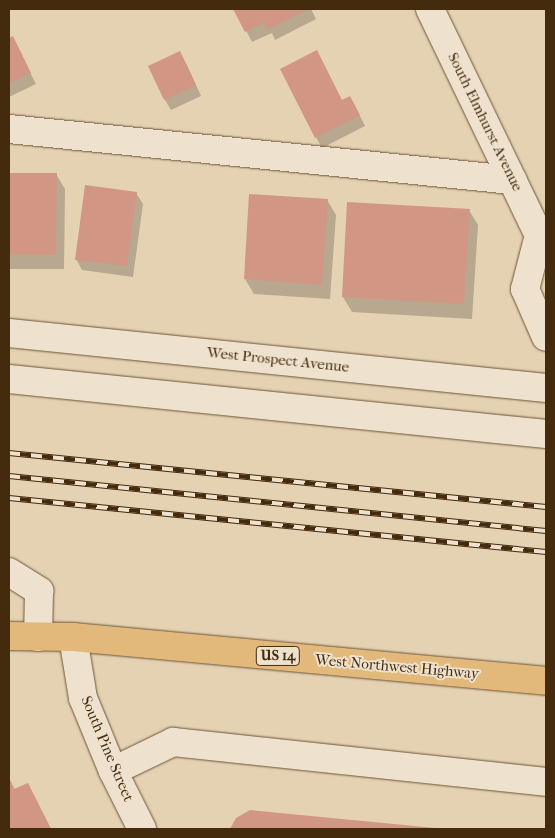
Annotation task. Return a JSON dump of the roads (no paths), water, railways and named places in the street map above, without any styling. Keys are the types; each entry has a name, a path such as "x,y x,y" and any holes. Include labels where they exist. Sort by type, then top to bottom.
{"main road":[{"name":"West Northwest Highway","path":"9,636 72,638 546,681"}],"street":[{"name":"South Elmhurst Avenue","path":"430,9 512,180 544,236 525,289 546,337"},
{"path":"9,129 512,180"},
{"name":"West Prospect Avenue","path":"9,333 546,388"},
{"path":"9,379 546,434"},
{"path":"9,572 39,591 38,637"},
{"name":"South Pine Street","path":"72,638 83,698 113,770 142,829"},
{"path":"113,770 174,742 546,782"}],"railway":[{"path":"9,453 546,507"},
{"path":"9,476 546,531"},
{"path":"9,498 546,552"}]}
